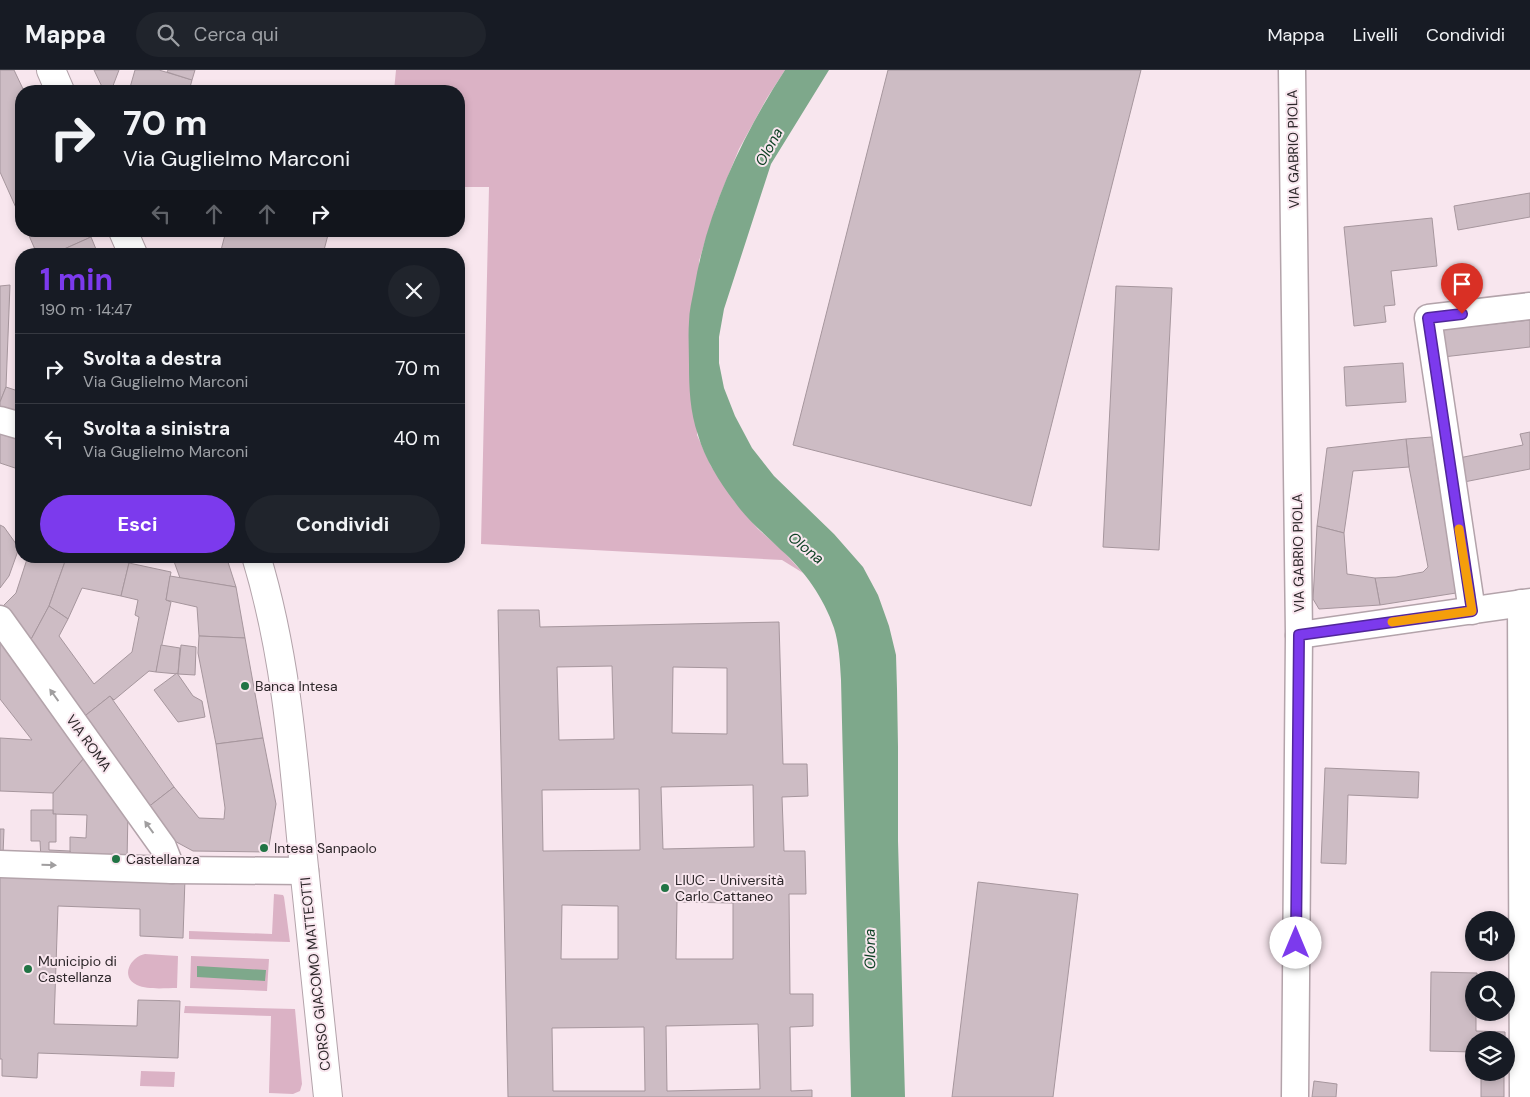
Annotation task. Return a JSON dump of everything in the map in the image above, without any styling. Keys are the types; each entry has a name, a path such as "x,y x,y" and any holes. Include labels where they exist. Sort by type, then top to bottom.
{"main road":[{"path":"51,70 57,85"},
{"name":"CORSO GIACOMO MATTEOTTI","path":"258,563 269,598 282,663 291,729 328,1097"}],"street":[{"name":"VIA GABRIO PIOLA","path":"1292,70 1299,635 1295,1097"},
{"path":"1472,611 1428,318 1530,306"},
{"path":"0,420 15,424"},
{"path":"1299,635 1525,603 1523,1097"},
{"name":"VIA ROMA","path":"0,619 163,847 172,870"},
{"path":"0,864 172,870 305,871"}],"shaded area":[{"path":"396,70 785,70 739,149 717,203 699,261 697,435 711,466 735,502 758,529 783,551 803,573 782,560 481,544 489,187 465,187 465,85 395,85"},
{"path":"274,894 283,895 284,897 290,942 189,939 189,931 272,934"},
{"path":"145,954 178,956 177,988 146,988 132,981 128,972 131,963"},
{"path":"191,956 269,959 267,991 190,988"},
{"path":"185,1006 295,1009 302,1084 300,1091 293,1094 269,1093 271,1016 184,1013"},
{"path":"141,1071 175,1072 174,1087 140,1086"}],"water":[{"name":"Olona","path":"785,70 829,70 771,164 724,309 719,337 719,363 724,388 735,416 752,448 774,476 834,534 863,567 878,595 889,626 896,655 898,841 905,1097 851,1097 841,680 840,660 834,628 825,606 812,585 789,558 739,508 718,478 701,444 690,400 690,314 700,260 708,231 728,175 754,121"},
{"path":"197,966 266,970 265,981 197,977"}],"building":[{"path":"0,70 14,70 21,85 15,85 15,206 0,172"},
{"path":"94,70 119,70 113,85 101,85"},
{"path":"135,70 159,70 192,80 191,85 131,85"},
{"path":"168,70 195,70 192,80 167,72"},
{"path":"888,70 1141,70 1031,506 793,445"},
{"path":"1530,193 1530,217 1458,230 1454,206"},
{"path":"1432,218 1437,266 1391,271 1395,305 1384,306 1386,322 1354,326 1344,227"},
{"path":"30,237 91,237 66,248 34,248"},
{"path":"91,237 96,248 66,248"},
{"path":"224,237 327,237 325,248 222,248"},
{"path":"10,285 6,387 0,402 0,286"},
{"path":"1116,286 1172,288 1159,550 1103,547"},
{"path":"1530,320 1530,347 1443,357 1440,330"},
{"path":"1403,363 1406,402 1346,406 1344,367"},
{"path":"6,387 15,390 15,420 0,415 0,402"},
{"path":"2,428 15,432 15,468 0,463 0,434"},
{"path":"1530,432 1530,469 1464,482 1459,458 1523,445 1520,434"},
{"path":"1432,437 1456,593 1380,605 1375,578 1396,577 1423,572 1428,567 1409,467 1406,439"},
{"path":"1406,439 1409,467 1353,471 1344,533 1317,526 1327,448"},
{"path":"0,525 4,527 15,542 15,559 9,576 0,588"},
{"path":"1317,526 1344,533 1347,574 1375,578 1380,605 1319,609 1313,599"},
{"path":"26,563 64,563 49,606 28,645 2,607 16,593"},
{"path":"64,563 129,563 121,596 82,588 68,619 49,606"},
{"path":"129,563 171,572 166,600 171,602 156,672 149,671 114,700 110,696 81,719 28,645 49,606 68,619 59,636 94,684 132,652 139,617 135,615 138,600 121,596"},
{"path":"175,563 228,563 236,587 180,578"},
{"path":"170,576 236,587 245,638 199,636 197,607 166,600"},
{"path":"498,610 539,610 540,627 779,622 783,764 807,764 808,796 782,797 784,851 805,851 806,894 789,894 790,994 813,994 813,1026 790,1027 791,1091 812,1090 812,1097 508,1097","holes":["612,666 614,739 559,740 557,667","673,667 727,668 727,734 672,733","753,785 754,847 663,849 661,787","639,789 640,850 543,851 542,790","677,902 733,903 733,959 676,959","562,905 618,906 618,959 561,959","758,1024 760,1089 667,1091 666,1026","644,1027 645,1091 553,1091 552,1028"]},
{"path":"199,636 245,638 263,738 216,744 198,653"},
{"path":"4,640 86,756 53,793 0,791 0,738 32,740 0,699 0,643"},
{"path":"161,645 180,648 178,674 156,672"},
{"path":"181,645 196,647 195,675 178,674"},
{"path":"177,673 193,696 202,701 205,717 178,722 154,690"},
{"path":"110,696 174,787 147,808 81,719"},
{"path":"263,738 276,804 268,852 193,851 169,838 147,808 174,787 199,818 224,819 225,808 216,744"},
{"path":"86,756 128,811 127,861 70,860 70,837 86,838 87,815 53,814 53,793"},
{"path":"1325,768 1419,772 1418,798 1348,795 1346,864 1321,863"},
{"path":"31,810 53,810 53,814 56,814 56,842 49,842 49,850 70,851 70,860 41,859 40,841 31,841"},
{"path":"0,829 4,829 3,855 0,855"},
{"name":"Municipio di Castellanza","path":"0,872 185,878 183,938 140,936 140,909 58,906 54,1024 137,1026 138,1000 180,1001 178,1058 38,1053 37,1078 2,1076 2,1059 0,1059"},
{"path":"978,882 1078,894 1053,1097 952,1097"},
{"path":"1431,972 1465,973 1465,1021 1476,1021 1476,1031 1465,1031 1465,1052 1430,1051"},
{"path":"1314,1081 1337,1084 1336,1097 1312,1097"},
{"path":"1481,1081 1504,1081 1504,1097 1481,1097"}],"slow traffic":[{"path":"1392,622 1472,611 1459,529"}],"place":[{"name":"Banca Intesa","path":"245,686"},
{"name":"Intesa Sanpaolo","path":"264,848"},
{"name":"Castellanza","path":"116,859"},
{"name":"LIUC - Università Carlo Cattaneo","path":"665,888"},
{"name":"Municipio di Castellanza","path":"28,969"}],"route":[{"path":"1296,943 1299,635 1472,611 1428,318 1462,314"}]}
